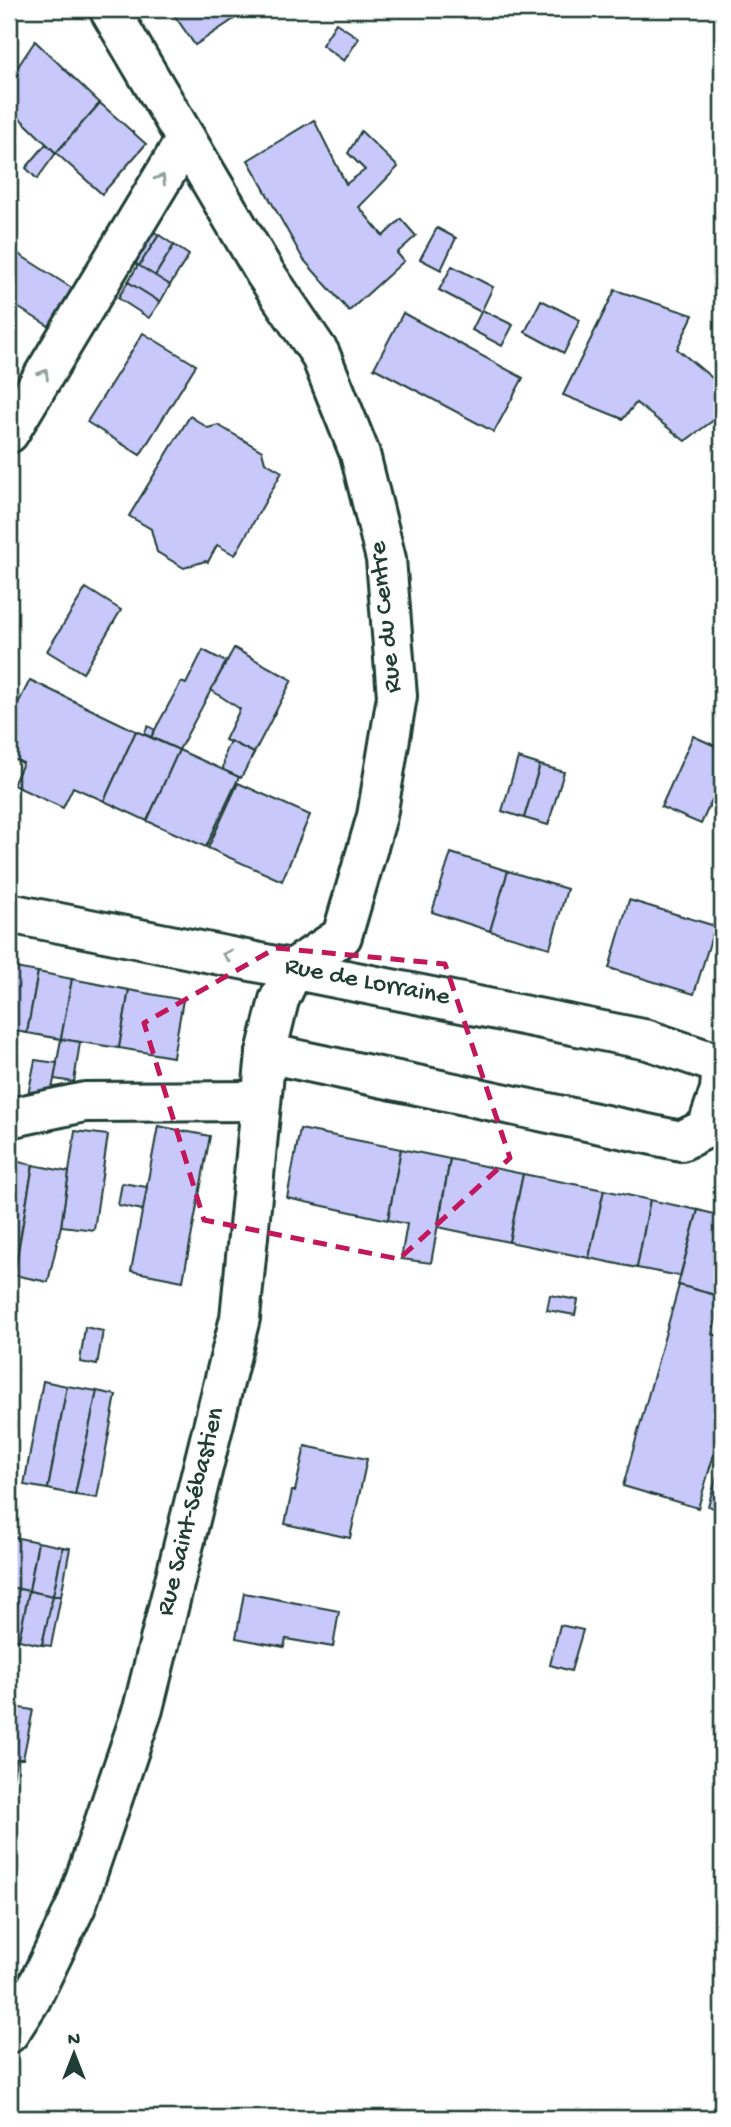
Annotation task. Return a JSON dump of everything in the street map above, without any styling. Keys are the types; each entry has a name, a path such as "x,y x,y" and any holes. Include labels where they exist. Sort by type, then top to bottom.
{"street":[{"name":"Rue du Centre","path":"109,9 265,273 320,354 360,454 386,559 397,696 377,816 342,936 294,968"},
{"path":"9,433 186,139"},
{"name":"Rue de Lorraine","path":"9,913 648,1040 722,1064"},
{"name":"Rue Saint-Sébastien","path":"9,2033 31,1999 76,1906 144,1709 240,1318 267,1053 279,1000 294,968"},
{"path":"267,1053 681,1142 707,1128 720,1090 722,1064"},
{"path":"9,1118 85,1102 261,1101"}],"highlighted area":[{"path":"276,948 445,964 510,1158 399,1259 204,1220 144,1023"}],"building":[{"path":"170,9 249,9 195,45"},
{"path":"336,23 359,38 344,61 322,45"},
{"path":"35,41 100,103 56,153 9,108 9,80"},
{"path":"100,103 146,144 102,194 56,153"},
{"path":"314,120 346,184 365,170 348,153 361,131 398,167 359,207 383,236 401,219 416,236 397,253 404,261 349,311 303,259 248,160"},
{"path":"46,144 56,153 37,179 26,168"},
{"path":"143,225 159,235 139,266 124,256"},
{"path":"437,228 456,238 441,270 420,259"},
{"path":"159,235 174,245 155,276 139,266"},
{"path":"174,245 189,255 170,285 155,276"},
{"path":"9,248 75,290 52,328 9,302"},
{"path":"138,265 170,285 160,302 128,282"},
{"path":"452,266 493,287 482,310 513,325 502,346 472,330 481,312 439,290"},
{"path":"128,282 160,302 149,318 118,298"},
{"path":"615,290 693,315 677,349 722,386 722,414 685,441 636,403 623,419 563,395"},
{"path":"541,300 580,320 564,353 525,332"},
{"path":"403,313 523,378 494,432 374,368"},
{"path":"143,333 196,365 140,455 87,422"},
{"path":"190,416 208,428 218,425 262,451 265,462 282,472 235,555 217,545 208,562 184,568 157,552 151,529 129,516"},
{"path":"86,588 121,610 83,673 47,651"},
{"path":"234,648 292,680 254,753 225,740 240,709 211,690"},
{"path":"203,650 226,662 179,750 151,737 181,682 186,684"},
{"path":"30,680 136,731 104,801 73,787 63,808 13,785 23,763 9,757 9,721"},
{"path":"148,726 155,730 151,737 144,734"},
{"path":"136,731 179,750 147,821 104,801"},
{"path":"693,736 722,749 722,778 701,824 661,807"},
{"path":"230,741 254,753 241,778 223,770 225,752"},
{"path":"179,750 239,777 206,847 147,821"},
{"path":"518,758 540,765 524,818 502,811"},
{"path":"540,765 564,772 548,825 524,818"},
{"path":"238,783 310,815 282,881 208,848"},
{"path":"451,853 508,871 490,931 432,912"},
{"path":"508,871 567,889 550,948 490,931"},
{"path":"629,900 715,926 694,994 609,968"},
{"path":"9,967 38,972 27,1033 9,1030"},
{"path":"38,972 72,979 61,1039 27,1033"},
{"path":"72,979 129,990 119,1048 61,1039"},
{"path":"129,990 183,1000 173,1057 119,1048"},
{"path":"61,1039 80,1042 74,1082 54,1079"},
{"path":"35,1060 57,1063 52,1090 28,1095"},
{"path":"158,1126 210,1136 183,1281 131,1271"},
{"path":"300,1129 401,1149 388,1220 287,1198"},
{"path":"75,1131 108,1135 94,1230 61,1226"},
{"path":"401,1149 450,1159 431,1263 401,1259 407,1224 388,1220"},
{"path":"450,1159 523,1174 509,1242 438,1227"},
{"path":"14,1161 33,1165 14,1275 9,1274 9,1189"},
{"path":"33,1165 69,1172 61,1226 48,1282 14,1275"},
{"path":"523,1174 604,1190 589,1258 509,1242"},
{"path":"122,1183 147,1187 143,1210 118,1205"},
{"path":"604,1190 650,1200 637,1268 589,1258"},
{"path":"650,1200 698,1210 680,1276 637,1268"},
{"path":"698,1210 722,1216 722,1297 678,1285"},
{"path":"679,1285 722,1297 712,1334 722,1337 722,1427 698,1508 623,1486"},
{"path":"550,1295 578,1300 575,1315 547,1310"},
{"path":"85,1327 103,1331 97,1365 80,1362"},
{"path":"43,1381 67,1386 48,1489 24,1485"},
{"path":"67,1386 97,1391 75,1495 48,1489"},
{"path":"97,1391 116,1395 97,1498 75,1495"},
{"path":"305,1446 367,1459 350,1538 285,1524"},
{"path":"718,1472 722,1473 722,1511 708,1506"},
{"path":"9,1536 38,1542 29,1591 9,1587"},
{"path":"38,1542 63,1547 53,1596 29,1591"},
{"path":"63,1547 70,1548 61,1596 53,1596"},
{"path":"9,1587 29,1591 19,1640 9,1638"},
{"path":"29,1591 53,1596 42,1645 19,1640"},
{"path":"244,1593 339,1611 333,1647 286,1639 284,1647 236,1638"},
{"path":"53,1596 61,1596 51,1646 42,1645"},
{"path":"560,1625 583,1630 571,1671 550,1665"},
{"path":"9,1705 14,1707 9,1739"},
{"path":"14,1707 33,1710 23,1759 9,1763 9,1739"},
{"path":"16,1761 9,1800 9,1763"}]}
